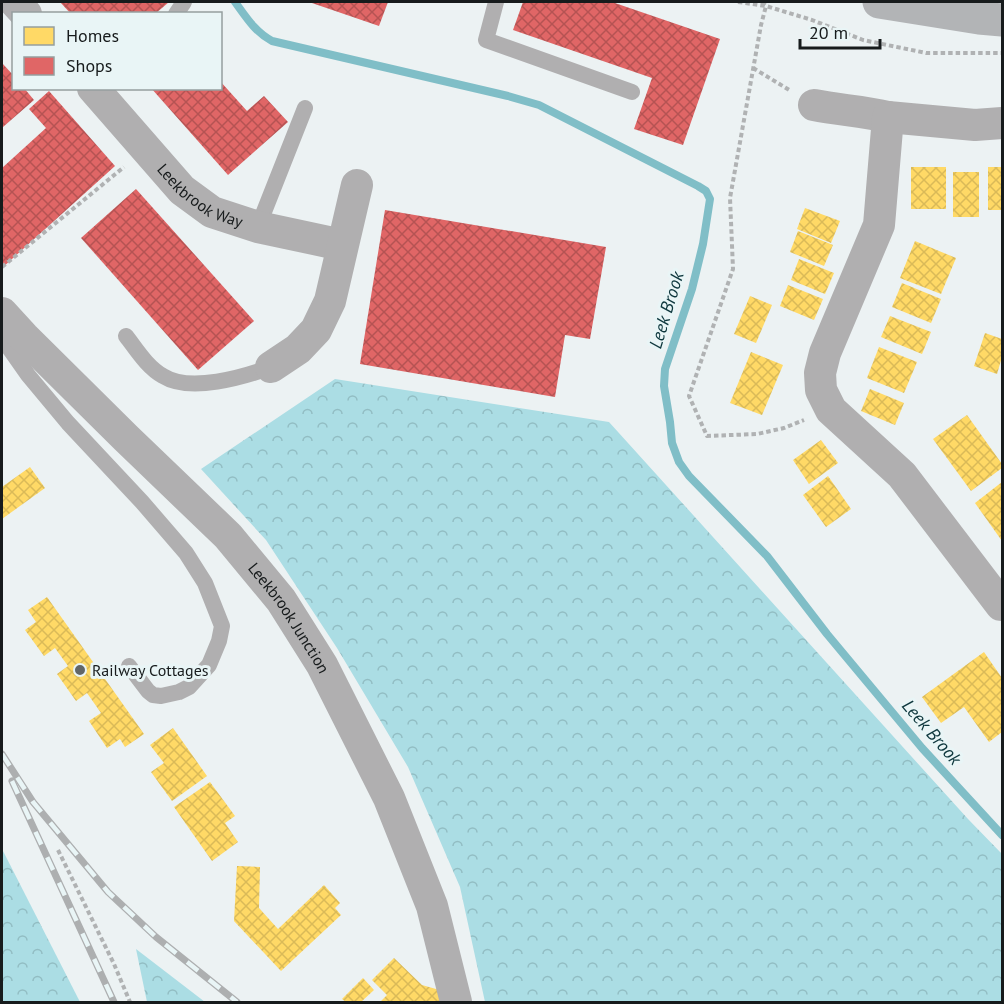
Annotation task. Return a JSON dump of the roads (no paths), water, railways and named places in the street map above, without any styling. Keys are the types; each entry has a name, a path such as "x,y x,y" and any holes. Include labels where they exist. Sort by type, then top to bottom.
{"highway":[{"path":"879,2 1002,20"}],"street":[{"name":"Leekbrook Way","path":"95,90 182,190 212,212 258,228 342,245"},
{"path":"814,105 888,117 975,125 1002,123"},
{"path":"888,117 879,225 825,353 820,373 821,390 831,410 902,475 1002,606"},
{"path":"272,367 298,349 316,330 330,301 357,185"},
{"name":"Leekbrook Junction","path":"2,313 126,438 228,536 281,600 322,665 389,798 432,906 456,1002"}],"lane":[{"path":"496,2 486,40 632,92"},
{"path":"258,228 305,108"},
{"path":"126,336 150,366 164,377 182,383 209,383 246,376 272,367"},
{"path":"2,338 28,375 68,423 142,502 186,554 205,583 222,626 219,641 209,665 189,687 179,692 161,696 153,695 129,666"}],"waterway":[{"name":"Leek Brook","path":"235,2 256,29 272,41 539,105 706,191 710,199 703,244 692,289 665,369 664,386 672,443 679,462 689,476 767,556 827,634 922,748 1002,835"}],"railway":[{"path":"2,754 33,802 108,892 156,937 237,1002"},
{"path":"12,781 114,1002"}],"place":[{"name":"Railway Cottages","path":"80,670"}]}
